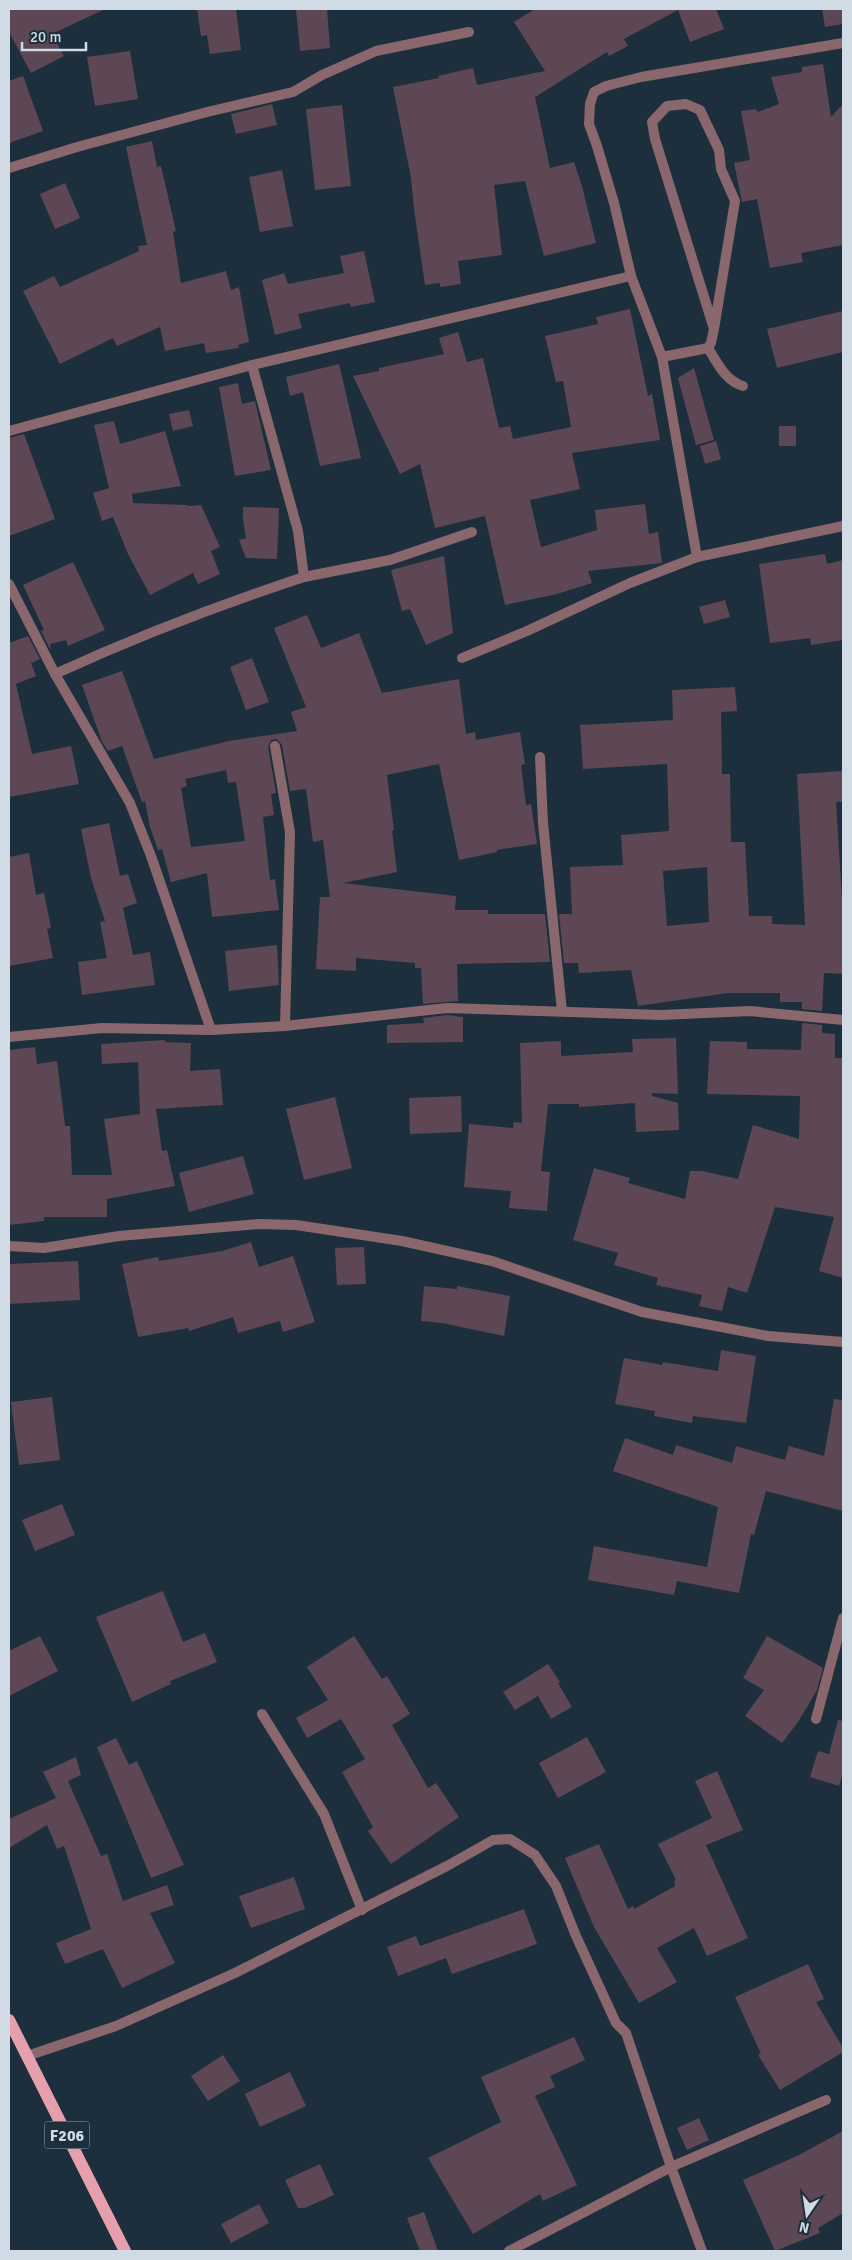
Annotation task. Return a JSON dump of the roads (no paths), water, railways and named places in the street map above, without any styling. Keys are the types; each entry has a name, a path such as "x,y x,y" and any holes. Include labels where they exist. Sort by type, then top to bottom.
{"main road":[{"name":"F206","path":"9,2020 125,2251"}],"street":[{"path":"9,168 86,144 207,112 293,92 322,75 376,51 469,32"},
{"path":"697,557 662,357 631,276 614,203 598,146 589,124 590,104 594,92 606,86 641,77 843,43"},
{"path":"708,348 714,329 735,201 722,169 719,150 700,110 686,104 667,106 652,122 655,139 714,329"},
{"path":"9,431 252,365 631,276"},
{"path":"662,357 708,348"},
{"path":"708,348 728,378 734,383 743,386"},
{"path":"252,365 298,531 304,577"},
{"path":"462,658 527,631 630,583 697,557 843,526"},
{"path":"54,674 120,645 239,598 304,577 390,560 472,532"},
{"path":"9,584 54,674 130,803 151,856 211,1030"},
{"path":"275,746 290,832 285,1026"},
{"path":"540,757 543,823 562,1011"},
{"path":"9,1037 102,1028 211,1030 285,1026 447,1008 661,1015 750,1011 843,1020"},
{"path":"9,1246 44,1248 128,1236 259,1224 296,1225 402,1241 492,1262 642,1312 768,1336 843,1342"},
{"path":"816,1719 843,1618"},
{"path":"262,1714 324,1814 362,1910"},
{"path":"27,2056 125,2022 236,1973 362,1910 493,1840 510,1839 535,1855 556,1886 576,1936 616,2023 626,2033 671,2167 702,2251"},
{"path":"509,2251 671,2167 826,2100"}]}
